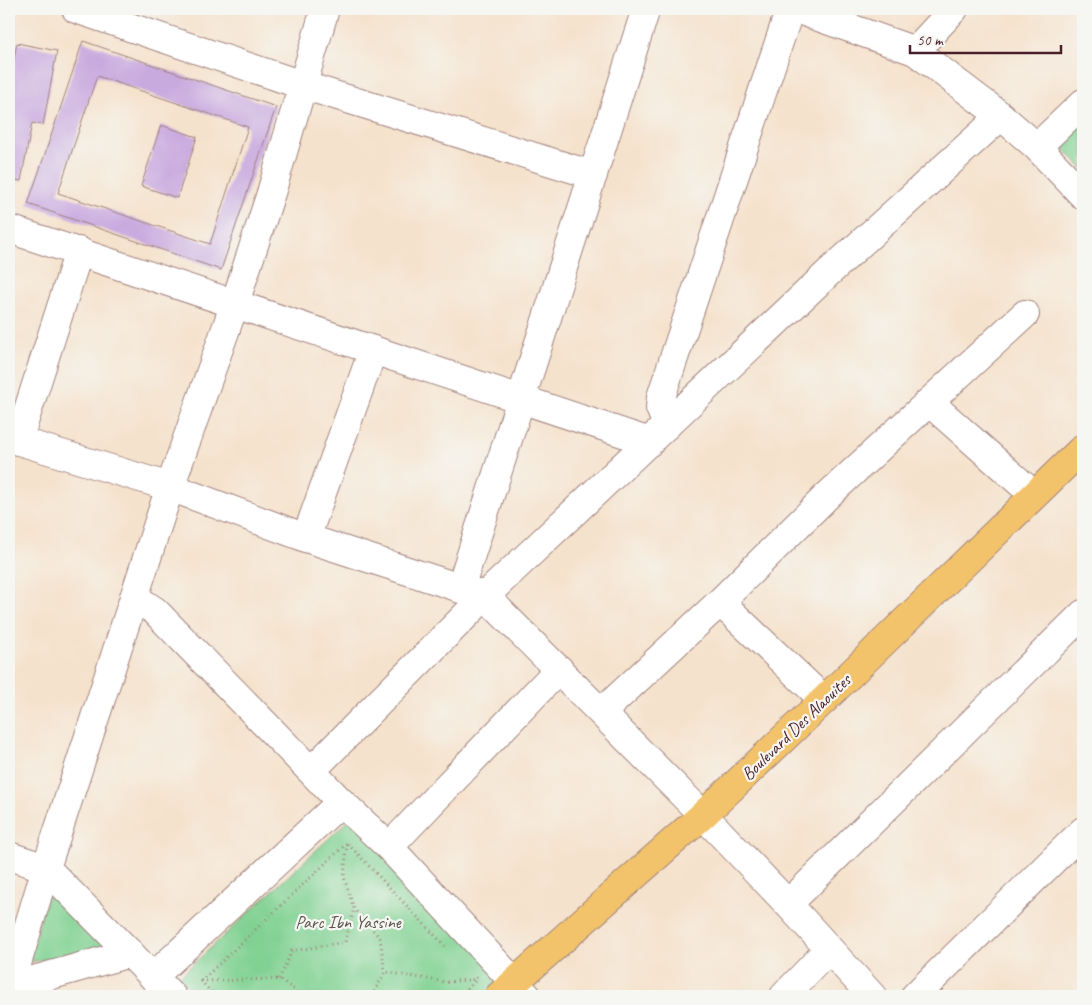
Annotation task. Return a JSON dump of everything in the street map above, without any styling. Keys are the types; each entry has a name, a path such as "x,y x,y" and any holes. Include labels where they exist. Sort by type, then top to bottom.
{"main road":[{"name":"Boulevard Des Alaouites","path":"513,992 824,700 1083,448"}],"street":[{"path":"76,9 302,85 593,175"},
{"path":"9,987 170,488 235,303 325,9"},
{"path":"473,592 521,398 646,9"},
{"path":"658,433 661,397 790,9"},
{"path":"796,9 915,51 1001,116 1036,147 1083,195"},
{"path":"915,51 954,9"},
{"path":"1036,147 1083,103"},
{"path":"312,770 473,592 658,433 826,275 1001,116"},
{"path":"9,229 521,398 658,433"},
{"path":"79,251 13,440 170,488 306,538 473,592 559,669 602,712 788,904 872,996"},
{"path":"602,712 720,602 828,495 1025,314"},
{"path":"306,538 373,350"},
{"path":"929,402 1034,495"},
{"path":"134,597 155,611 312,770 341,802 389,847 513,992"},
{"path":"720,602 824,700"},
{"path":"788,904 1083,614"},
{"path":"389,847 559,669"},
{"path":"153,976 341,802"},
{"path":"915,996 1083,832"},
{"path":"9,856 46,868 172,996"},
{"path":"784,996 829,949"},
{"path":"9,987 130,953"}],"path":[{"path":"347,843 344,878 354,909 380,938 384,972 372,996"},
{"path":"347,843 450,951"},
{"path":"201,981 347,843"},
{"path":"279,979 292,951 345,942 354,909"},
{"path":"384,972 446,982 477,979"},
{"path":"470,972 477,979"},
{"path":"201,981 279,979 303,996"},
{"path":"460,996 477,979"},
{"path":"201,981 215,996"}],"green space":[{"path":"1083,122 1083,169 1059,144"},
{"name":"Parc Ibn Yassine","path":"352,817 520,996 197,996 179,977"},
{"path":"48,893 104,941 101,952 28,962"}],"building":[{"path":"83,41 276,107 221,270 28,204","holes":["97,76 248,127 210,244 58,193"]},
{"path":"17,43 57,51 43,125 32,123 21,181 9,179 9,84"},
{"path":"161,125 197,137 177,198 141,186"}]}
